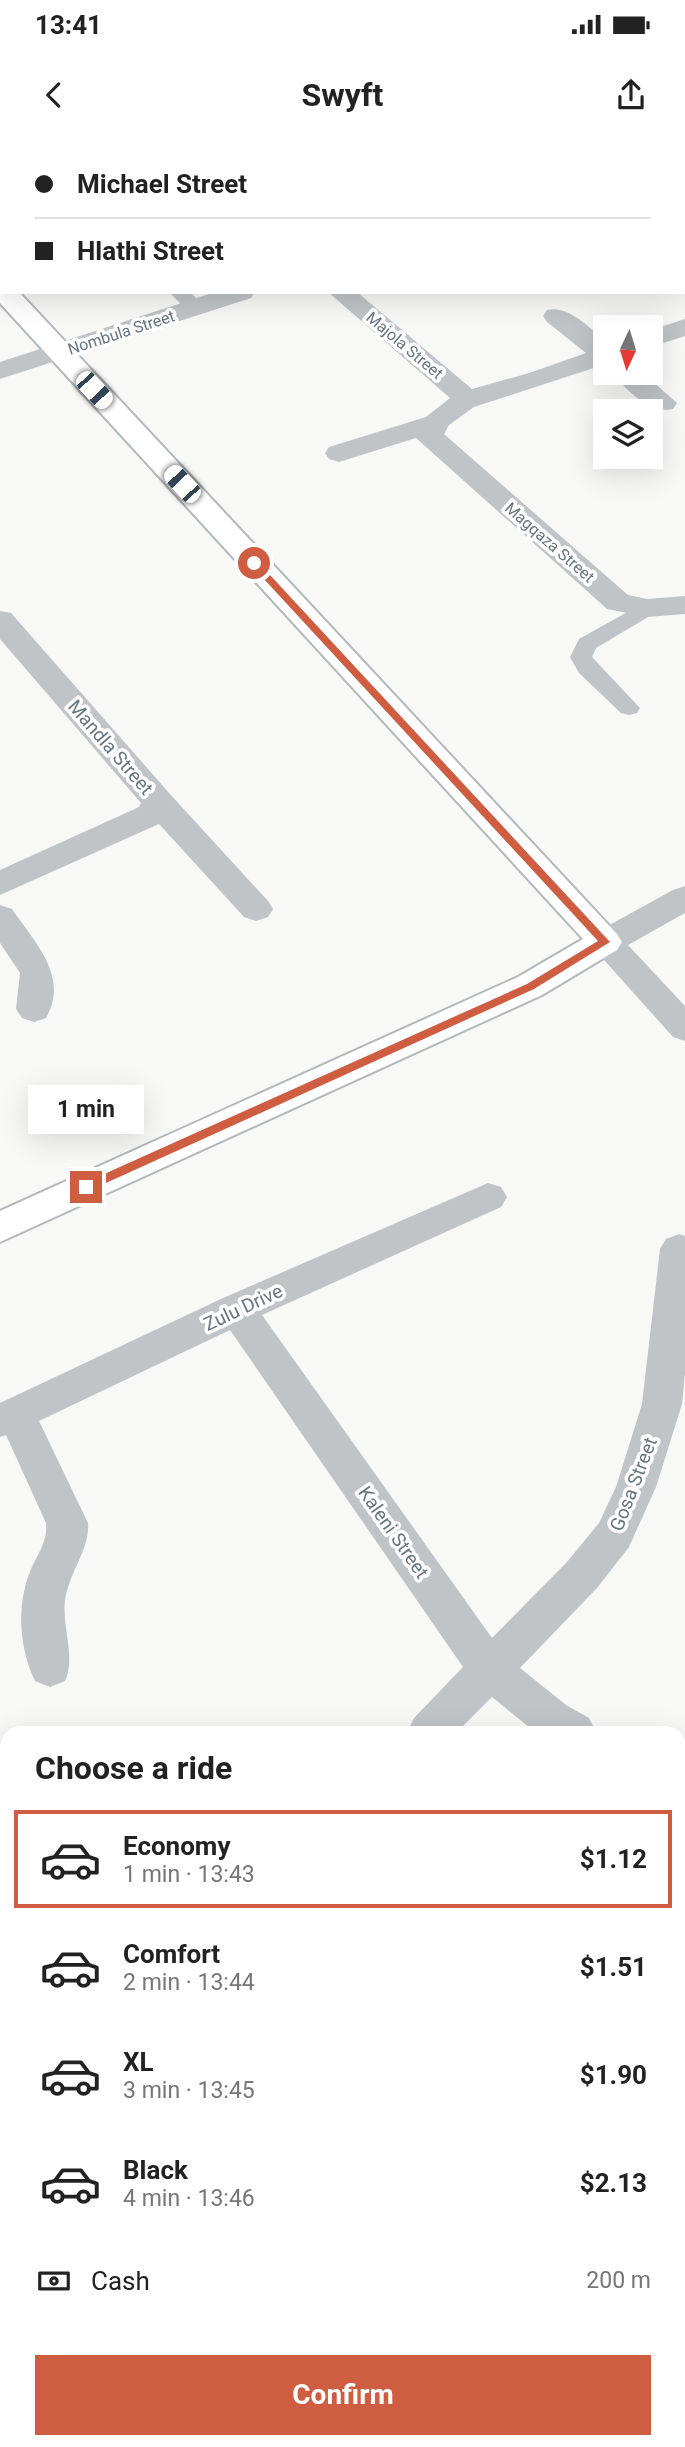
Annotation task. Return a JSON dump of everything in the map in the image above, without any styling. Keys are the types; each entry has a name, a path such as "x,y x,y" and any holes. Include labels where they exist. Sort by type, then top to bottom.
{"street":[{"path":"6,294 685,1028"},
{"name":"Nombula Street","path":"0,371 60,353 187,300 228,294"},
{"name":"Majola Street","path":"343,294 468,399"},
{"path":"556,316 593,345"},
{"path":"663,335 685,327"},
{"path":"339,453 432,430 456,404 593,360"},
{"path":"641,385 658,399"},
{"name":"Magqaza Street","path":"432,430 618,602 647,608 685,605"},
{"name":"Mandla Street","path":"0,620 158,802 152,814 0,883"},
{"path":"158,802 256,909"},
{"path":"0,1227 530,986 685,898"},
{"path":"0,917 37,972 34,1009"},
{"name":"Zulu Drive","path":"8,1418 237,1309 488,1197"},
{"name":"Gosa Street","path":"435,1726 582,1575 614,1535 636,1487 662,1404 679,1249"},
{"name":"Kaleni Street","path":"237,1309 489,1670 564,1726"},
{"path":"8,1418 67,1523 70,1535 50,1575 45,1598 41,1628 50,1668"}],"lane":[{"path":"629,708 587,668 581,657 587,644 647,608"}],"route":[{"path":"86,1187 530,986 605,942 254,563"}]}
